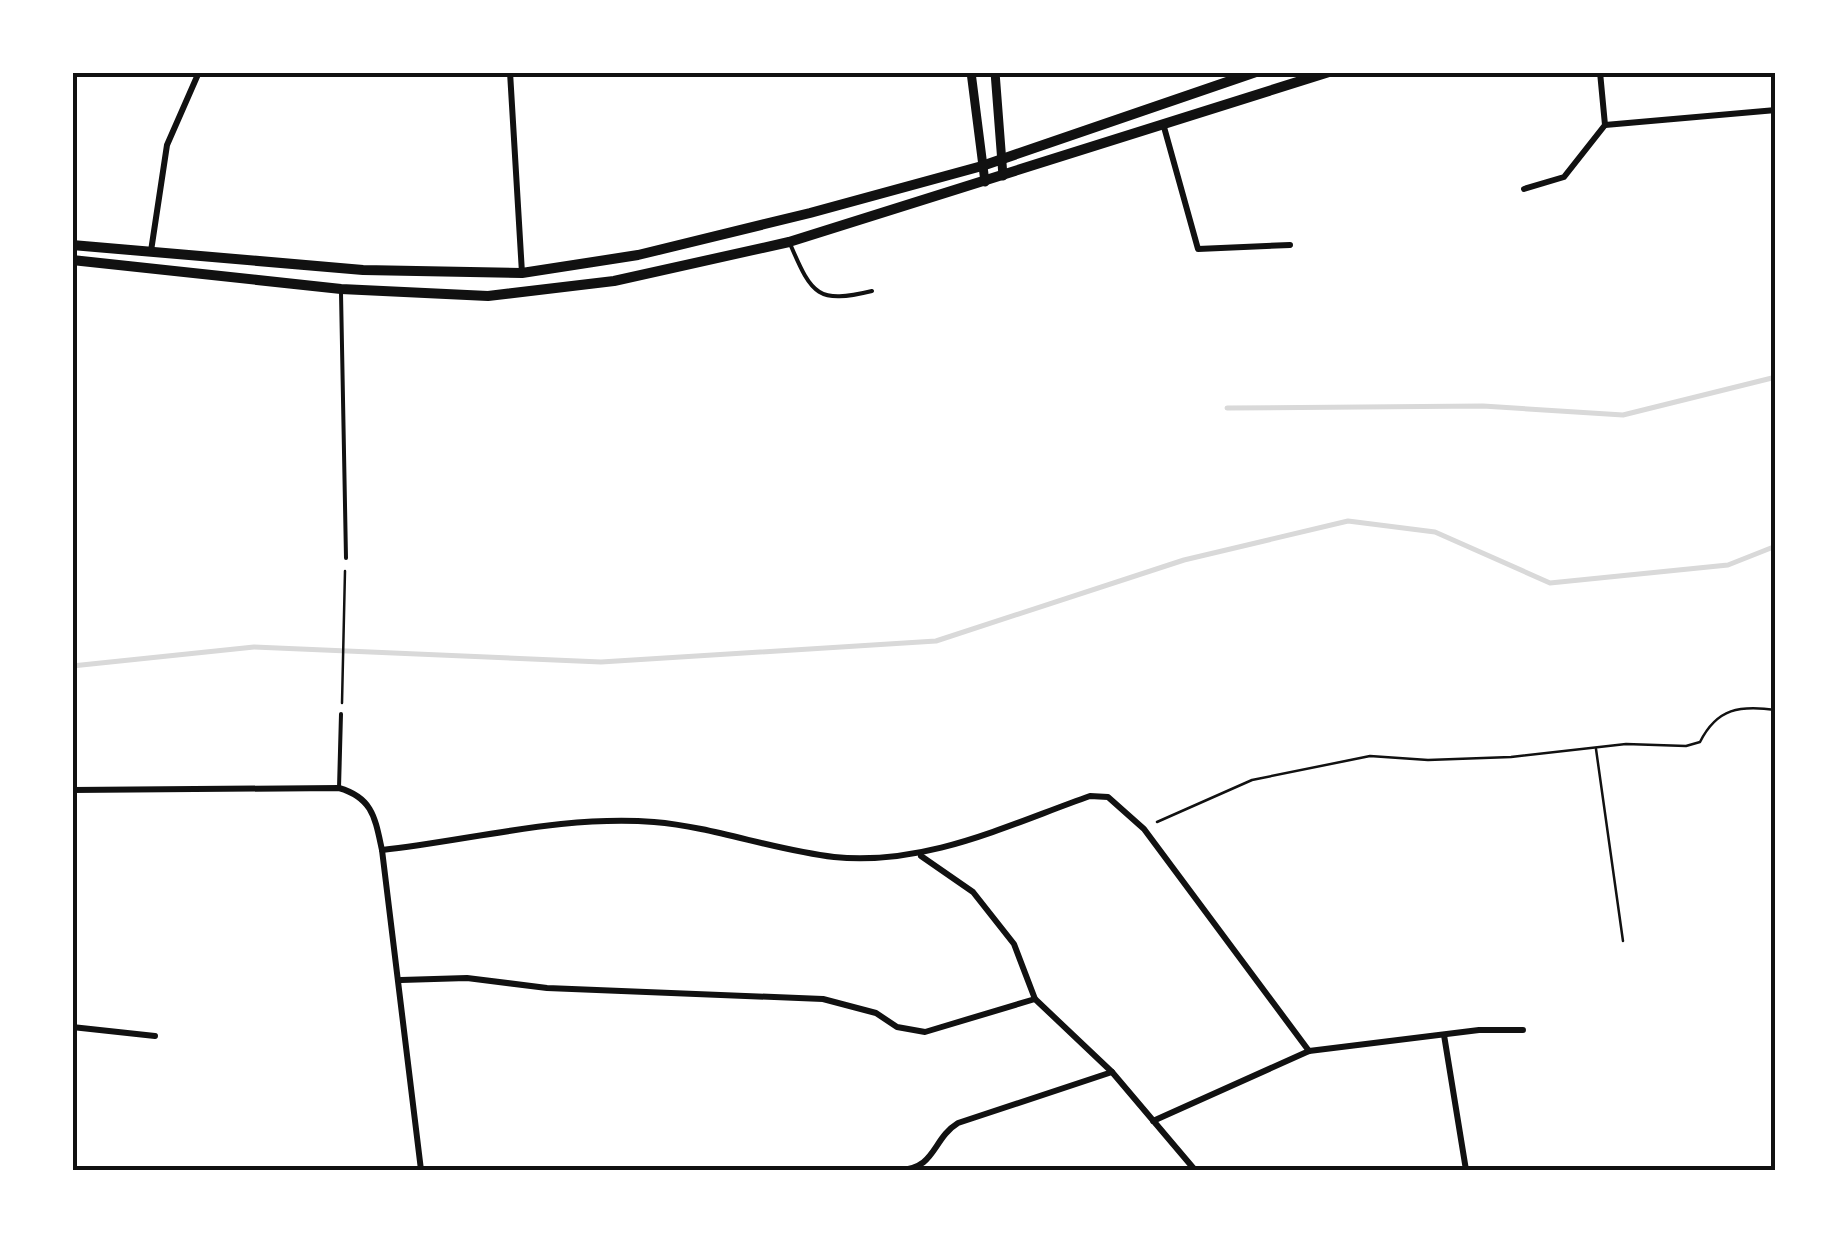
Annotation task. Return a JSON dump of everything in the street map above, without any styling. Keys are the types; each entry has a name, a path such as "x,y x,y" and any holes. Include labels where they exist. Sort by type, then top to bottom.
{"main road":[{"path":"72,245 362,270 522,273 725,236 982,166 1256,72"},
{"path":"72,260 341,289 488,296 614,281 789,242 1329,72"}],"street":[{"path":"151,252 166,144 199,72"},
{"path":"510,72 522,273"},
{"path":"970,72 986,182"},
{"path":"995,72 1003,176"},
{"path":"1524,189 1564,177 1605,125 1600,72"},
{"path":"1605,125 1776,110"},
{"path":"1164,127 1198,249 1290,245"},
{"path":"72,790 339,788 360,794 372,810 382,850 421,1170"},
{"path":"382,850 449,842 500,829 656,822 833,856 921,856 1090,796 1108,797 1144,829 1309,1052"},
{"path":"921,856 972,892 1014,944 1036,999 1112,1072 1195,1170"},
{"path":"400,980 467,978 547,988 822,999 876,1013 897,1028 925,1032 1036,999"},
{"path":"72,1026 155,1036"},
{"path":"1153,1121 1309,1052 1444,1035 1522,1030"},
{"path":"1444,1035 1466,1170"},
{"path":"900,1170 915,1170 930,1162 946,1130 958,1124 1112,1072"}],"lane":[{"path":"789,242 806,280 820,295 841,299 872,292"},
{"path":"341,289 346,558"},
{"path":"339,788 341,714"}],"path":[{"path":"341,714 346,558"},
{"path":"1144,829 1252,780 1370,756 1428,760 1686,746 1700,742 1714,718 1723,712 1746,706 1776,710"},
{"path":"1596,748 1623,940"}],"waterway":[{"path":"1227,408 1483,406 1623,415 1776,377"},
{"path":"72,666 254,647 601,662 936,641 1184,560 1348,521 1435,532 1550,583 1728,565 1776,546"}]}
